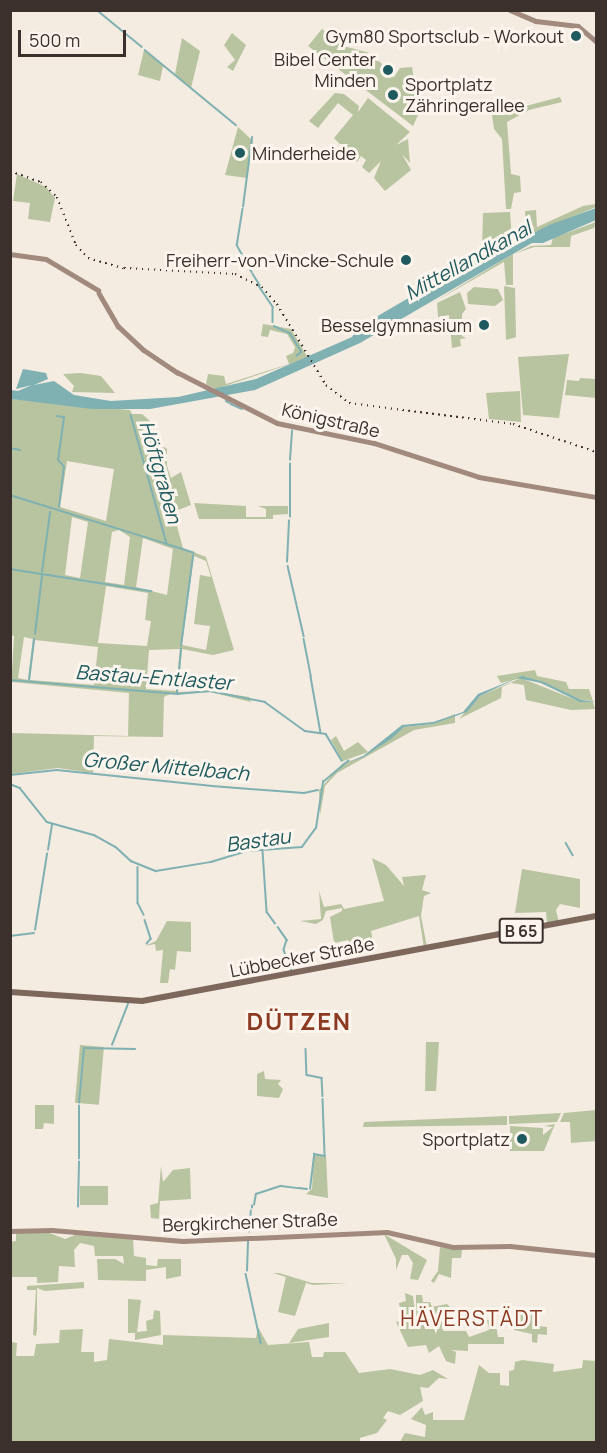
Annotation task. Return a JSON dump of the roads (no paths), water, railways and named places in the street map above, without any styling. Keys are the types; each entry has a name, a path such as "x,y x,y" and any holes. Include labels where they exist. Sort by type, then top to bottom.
{"main road":[{"path":"510,10 536,21 578,26 597,42"},
{"name":"Königstraße","path":"10,255 46,259 98,291 118,326 137,345 212,390 277,423 382,446 468,475 597,496"},
{"name":"Lübbecker Straße","path":"10,992 142,1001 597,916"},
{"name":"Bergkirchener Straße","path":"10,1232 52,1230 183,1241 387,1232 453,1247 489,1246 597,1255"}],"water":[{"path":"596,208 596,220 543,243 532,243 360,343 255,390 150,409 92,409 11,399 11,390 18,391 32,385 16,389 23,369 46,373 48,379 34,385 54,381 74,395 111,401 178,397 256,379 352,337 359,327 487,252 498,251 549,225"},
{"path":"522,676 544,682 581,700 596,702 580,702 541,683 517,678"},
{"path":"516,678 480,696 467,712 433,724 404,727 391,739 362,758 348,762 363,756 402,725 433,722 463,712 478,694"}],"waterway":[{"path":"97,10 142,47"},
{"path":"145,50 236,125"},
{"path":"243,207 252,138"},
{"path":"243,209 237,245 252,272"},
{"path":"253,274 260,285"},
{"path":"259,286 273,307 273,322"},
{"path":"274,326 290,333 302,352 297,356"},
{"path":"226,401 230,403"},
{"path":"231,404 242,409"},
{"name":"Höftgraben","path":"131,415 167,544 194,553"},
{"path":"57,416 64,417"},
{"path":"59,507 64,467 58,460 64,418"},
{"path":"290,460 292,431"},
{"path":"10,448 20,450"},
{"path":"290,464 290,517"},
{"path":"10,495 167,544"},
{"path":"42,572 50,513"},
{"path":"287,562 289,521"},
{"name":"Höftgraben","path":"181,646 193,556"},
{"path":"288,566 304,636"},
{"path":"10,569 151,591"},
{"path":"35,634 42,576"},
{"path":"29,680 34,639"},
{"path":"304,639 311,676"},
{"name":"Höftgraben","path":"177,693 181,649"},
{"path":"311,677 321,733"},
{"name":"Bastau-Entlaster","path":"10,680 177,694 210,691 265,702 305,731 326,734 342,761"},
{"name":"Bastau","path":"10,784 20,788 47,822 94,835 116,847 131,861 156,871 211,862 247,851 302,847 316,828 323,782 348,761"},
{"name":"Großer Mittelbach","path":"10,775 57,770 212,786 304,793 318,790"},
{"path":"48,850 52,824"},
{"path":"566,843 573,855"},
{"path":"263,851 267,912 275,923"},
{"path":"35,930 47,854"},
{"path":"138,867 138,903 144,915"},
{"path":"145,920 151,939 147,944"},
{"path":"278,927 287,940 284,950 292,971"},
{"path":"10,936 34,933"},
{"path":"112,1045 128,1004"},
{"path":"79,1103 84,1048 135,1049"},
{"path":"306,1049 307,1075 322,1078 323,1096"},
{"path":"323,1099 325,1154"},
{"path":"79,1106 79,1159"},
{"path":"310,1189 314,1154 325,1156"},
{"path":"78,1207 79,1162"},
{"path":"254,1205 256,1194 281,1186 298,1188"},
{"path":"299,1188 307,1189"},
{"path":"249,1232 251,1211"},
{"path":"247,1271 248,1239"},
{"path":"246,1274 261,1343"}],"railway":[{"path":"10,171 41,182 57,197 76,245 88,258 124,268 235,274 262,287 277,304 326,385 349,403 513,424 596,452"}],"place":[{"name":"Gym80 Sportsclub - Workout","path":"576,36"},
{"name":"Bibel Center Minden","path":"388,70"},
{"name":"Sportplatz Zähringerallee","path":"393,95"},
{"name":"Minderheide","path":"240,153"},
{"name":"Freiherr-von-Vincke-Schule","path":"406,260"},
{"name":"Besselgymnasium","path":"484,325"},
{"name":"Sportplatz","path":"522,1139"}],"district":[{"name":"DÜTZEN","path":"299,1021"},
{"name":"HÄVERSTÄDT","path":"472,1318"}],"water label":[{"name":"Mittellandkanal","path":"468,260"}]}
